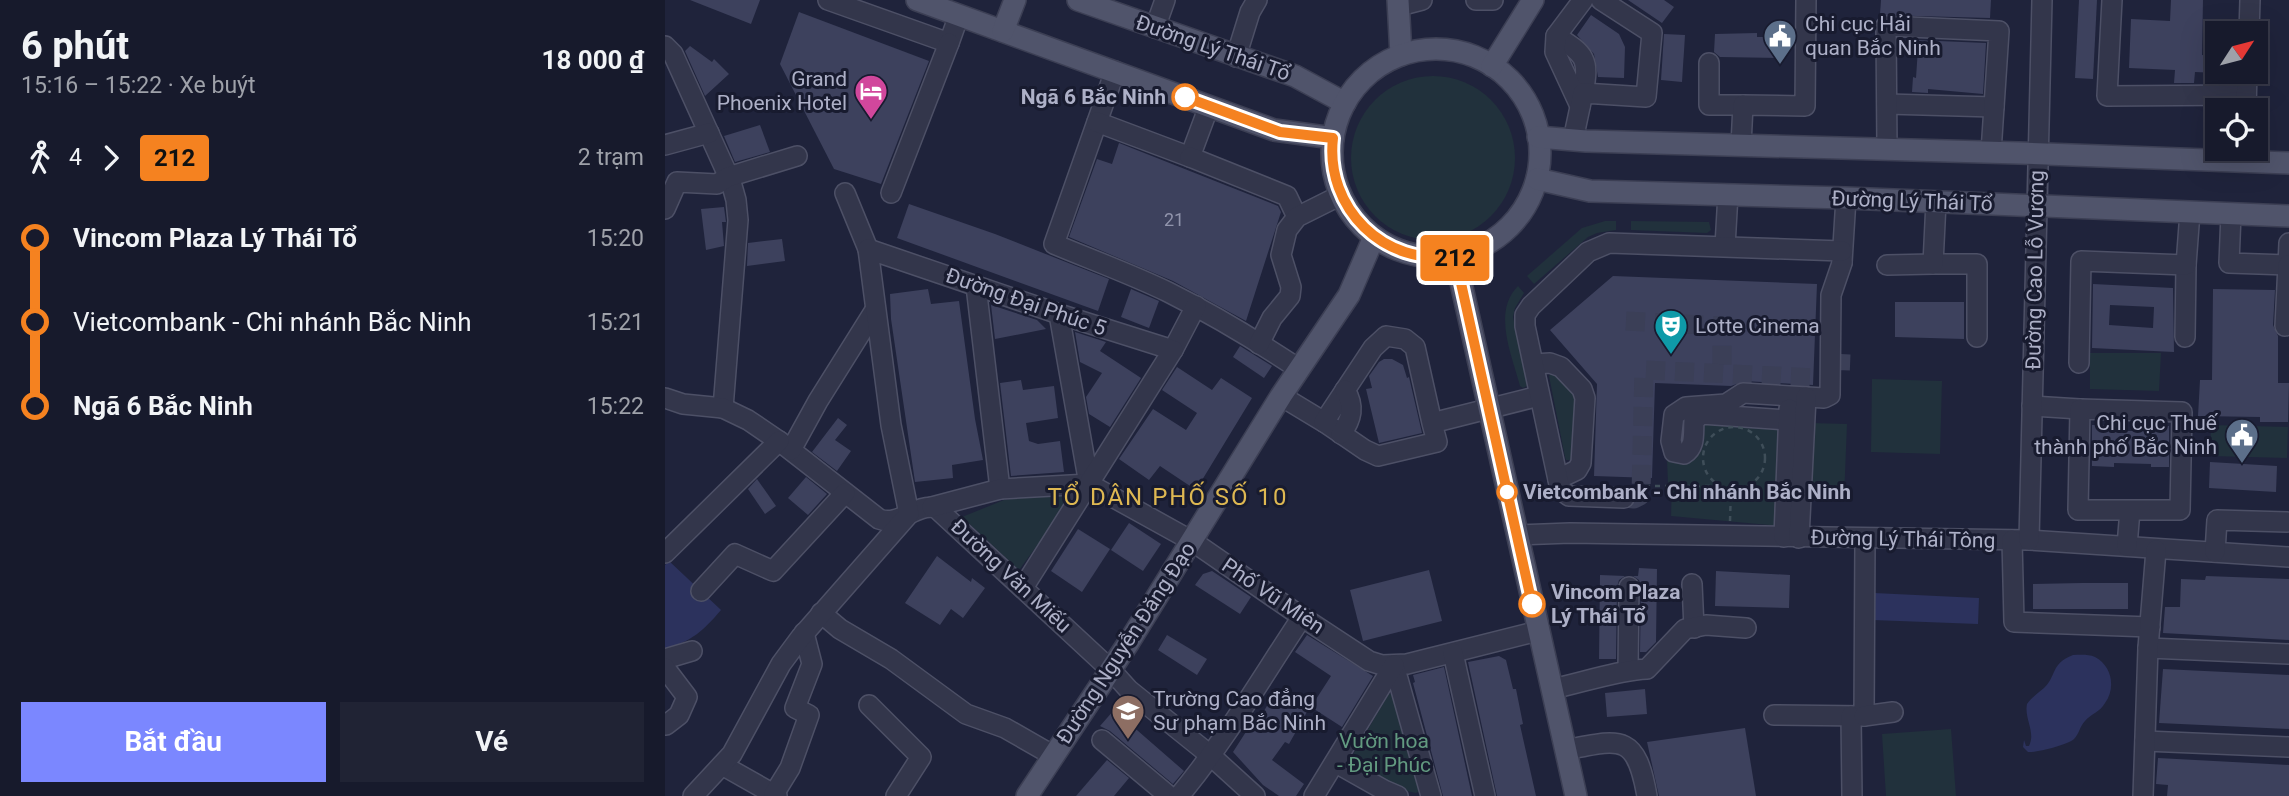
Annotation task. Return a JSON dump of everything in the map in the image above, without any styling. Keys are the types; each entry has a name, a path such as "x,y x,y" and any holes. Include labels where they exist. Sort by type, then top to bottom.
{"main road":[{"path":"917,0 1280,132 1333,138"},
{"path":"1003,31 1015,0"},
{"name":"Đường Lý Thái Tổ","path":"1078,0 1295,76 1345,103"},
{"path":"1492,66 1533,0"},
{"path":"1399,3 1401,55"},
{"path":"1425,50 1449,50 1472,56 1492,66 1507,77 1521,94 1532,115 1538,137 1540,158 1537,179 1525,207 1506,231 1480,248 1455,256 1429,257 1408,254 1374,237 1352,214 1341,195 1333,170 1333,138 1337,120 1359,82 1372,71 1401,55 1425,50"},
{"path":"1538,137 2038,154 2205,155"},
{"path":"2268,159 2289,163"},
{"name":"Đường Lý Thái Tổ","path":"1537,179 1590,191 1846,198 2289,216"},
{"name":"Đường Nguyễn Đăng Đạo","path":"1027,796 1111,670 1281,396 1352,289 1374,237"},
{"path":"1455,256 1576,796"}],"street":[{"path":"828,0 949,43"},
{"path":"1155,28 1165,0"},
{"path":"1236,57 1250,12 1257,0"},
{"path":"1399,3 1422,0"},
{"path":"1476,0 1493,0"},
{"path":"1573,140 1582,100 1555,52 1556,36 1583,0"},
{"path":"1582,100 1646,97 1652,33 1601,0"},
{"path":"1709,63 1709,105 1805,106 1806,0"},
{"name":"Đường Cao Lỗ Vương","path":"2042,0 2032,406 2014,622 2150,627"},
{"path":"2112,0 2107,96 2205,100"},
{"path":"2249,21 2250,0"},
{"path":"891,193 959,15"},
{"path":"1887,149 1886,26 1999,32 1991,152"},
{"path":"665,46 673,54 736,200 738,220 723,408"},
{"path":"1115,71 1054,244 1196,306 1299,369"},
{"path":"1887,104 1994,107"},
{"path":"1741,145 1742,105"},
{"path":"1190,157 1209,106"},
{"path":"1097,122 1287,197 1297,217"},
{"path":"665,145 709,133"},
{"path":"665,209 677,182 717,184 728,177 797,156"},
{"path":"693,796 723,765 745,732 781,664 804,633 909,514 891,425 868,248 845,193"},
{"path":"1725,246 1728,194"},
{"path":"1259,344 1272,318 1290,296 1291,286 1281,255 1287,230 1297,217 1341,195"},
{"path":"1841,354 1842,257 1846,198"},
{"path":"1933,264 1936,202"},
{"path":"2185,337 2190,212"},
{"path":"2231,215 2229,263 2288,265"},
{"path":"1625,492 1569,496 1560,489 1525,326 1525,315 1535,302 1594,248 1615,243 1725,246 1842,257"},
{"path":"2285,326 2289,243"},
{"name":"Đường Đại Phúc 5","path":"868,248 1173,350"},
{"path":"1788,420 1701,414 1694,421 1693,445 1690,451 1684,454 1675,452 1671,445 1674,415 1686,407 1726,404 1743,393 1826,397 1832,392 1831,295 1842,257"},
{"path":"2078,363 2081,261 2186,265"},
{"path":"1887,265 1977,264 1977,337"},
{"path":"976,286 1000,489"},
{"path":"1023,588 1173,350 1196,306"},
{"path":"665,553 785,446 818,401 875,310"},
{"path":"1059,314 1089,484"},
{"path":"1281,396 1378,456 1437,442 1415,347 1405,339 1394,336 1381,339 1324,422"},
{"path":"1534,364 1550,363 1561,367 1576,380 1585,398 1581,463 1577,470 1558,479"},
{"path":"1341,434 1349,423 1352,408 1345,390"},
{"path":"1742,416 1743,393"},
{"path":"1432,423 1539,396"},
{"path":"1791,537 1788,420 1798,396"},
{"path":"1791,537 1798,396"},
{"name":"Đường Văn Miếu","path":"665,398 683,404 723,408 748,420 885,522 921,508 932,507 947,515 1129,690 1210,755 1255,796"},
{"path":"2032,406 2182,412 2180,510 2078,510 2080,408"},
{"path":"932,507 1000,489 1089,484"},
{"name":"Phố Vũ Miên","path":"1089,484 1192,541 1369,661 1394,666 1538,631"},
{"path":"701,591 735,554 773,571 845,494"},
{"path":"2127,546 2130,510"},
{"path":"2215,552 2217,520 2287,523"},
{"name":"Đường Lý Thái Tông","path":"1517,535 1570,533 2020,540 2289,557"},
{"path":"1851,796 1865,538"},
{"path":"2143,796 2148,648 2156,550"},
{"path":"1692,584 1694,628"},
{"path":"1628,670 1629,587"},
{"path":"821,613 840,629 891,659 966,713 1005,728 1054,756"},
{"path":"1179,796 1210,755 1302,617"},
{"path":"1552,689 1628,670 1647,669 1681,632 1706,625 1736,622"},
{"path":"723,765 775,795 790,768 809,715 795,708 812,664 804,633"},
{"path":"2148,648 2289,654"},
{"path":"665,659 692,650"},
{"path":"1453,653 1485,796"},
{"path":"1314,796 1394,666"},
{"path":"1394,666 1431,796"},
{"path":"665,668 687,697 678,715 666,724"},
{"path":"869,705 921,757 896,796"},
{"path":"1774,715 1857,716 1893,712"},
{"path":"1101,740 1169,796"},
{"path":"2145,741 2289,747"},
{"path":"1566,750 1609,742 1621,743 1630,748 1639,762 1647,796"},
{"path":"1336,763 1398,796"}],"path":[{"path":"1625,492 1719,486 1731,489 1750,485 1763,469 1763,448 1756,436 1747,430 1726,428 1709,440 1704,449 1705,470 1719,486"},
{"path":"1730,522 1731,489"}],"green space":[{"path":"1433,76 1464,82 1491,100 1509,127 1515,158 1509,189 1491,216 1464,234 1433,240 1402,234 1375,216 1357,189 1351,158 1357,127 1375,100 1402,82"},
{"path":"1605,221 1616,221 1616,230 1588,237 1534,284 1527,276 1582,228"},
{"path":"1631,221 1709,222 1711,230 1707,233 1631,230"},
{"path":"1518,286 1524,293 1513,317 1527,380 1527,386 1523,388 1520,386 1509,348 1505,321 1510,296"},
{"path":"2090,353 2161,353 2159,391 2090,389"},
{"path":"1553,372 1576,391 1574,460 1566,460 1565,457 1549,376"},
{"path":"1872,379 1942,381 1940,454 1871,452"},
{"path":"1788,420 1780,526 1671,516 1672,484 1668,483 1667,460 1672,463 1672,456 1701,422"},
{"path":"1810,423 1847,424 1844,499 1807,497"},
{"path":"2211,425 2288,427 2287,458 2210,456"},
{"path":"1061,493 1068,504 1019,570 962,517 1004,500"},
{"name":"Vườn hoa - Đại Phúc","path":"1389,694 1392,694 1421,790 1416,793 1397,789 1352,763 1352,756"},
{"path":"1951,729 1956,796 1886,796 1882,734"}],"water":[{"path":"669,561 721,610 696,634 665,649 665,565"},
{"path":"1874,593 1979,598 1978,624 1873,620"},
{"path":"2073,655 2092,656 2101,661 2111,678 2108,697 2101,709 2083,723 2074,739 2051,748 2028,752 2023,747 2024,740 2026,746 2029,746 2031,741 2027,704 2048,684 2057,666"}],"building":[{"path":"690,0 760,0 751,24"},
{"path":"1628,0 1664,0 1674,7 1662,23"},
{"path":"1881,0 1991,0 1990,18 1880,15"},
{"path":"2079,0 2097,0 2093,79 2075,78"},
{"path":"2171,0 2203,0 2202,55 2205,55 2205,72 2195,72 2194,83 2174,83 2175,70 2129,68 2131,19 2170,21"},
{"path":"799,12 929,61 881,184 834,169 780,64"},
{"path":"1591,15 1619,34 1625,47 1624,78 1598,77 1594,54 1577,35"},
{"path":"1757,33 1757,37 1786,37 1786,58 1720,57 1714,52 1715,34"},
{"path":"1664,34 1685,35 1682,82 1661,80"},
{"path":"1915,40 1986,43 1983,94 1928,89 1928,93 1912,92 1918,48 1915,48"},
{"path":"690,46 712,62 714,59 729,74 705,96 685,51"},
{"path":"760,125 770,152 735,162 724,136"},
{"path":"1119,143 1278,206 1281,212 1246,321 1173,281 1069,237 1097,159 1112,164"},
{"path":"909,204 995,234 1109,279 1098,311 897,238"},
{"path":"724,207 724,246 706,250 701,209"},
{"path":"782,239 785,261 747,266 748,243"},
{"path":"1613,276 1817,284 1813,385 1744,381 1731,386 1655,383 1652,478 1594,476 1597,384 1550,330"},
{"path":"2093,284 2173,288 2174,352 2092,348","holes":["2110,305 2154,307 2153,328 2109,325"]},
{"path":"928,289 931,304 959,301 983,460 952,465 953,478 915,482 891,319 890,294"},
{"path":"1131,289 1159,301 1149,328 1121,317"},
{"path":"2213,289 2275,290 2273,325 2278,336 2278,383 2289,383 2288,422 2260,422 2260,417 2198,416 2200,380 2212,380"},
{"path":"1895,302 1964,302 1964,339 1895,337"},
{"path":"991,305 1037,320 1046,329 995,339"},
{"path":"1075,332 1106,342 1100,351 1141,378 1110,427 1089,414 1086,397 1102,373 1080,362"},
{"path":"1240,346 1272,366 1264,378 1233,357"},
{"path":"1384,359 1392,359 1403,365 1407,378 1409,377 1422,433 1379,443 1366,389 1372,388 1369,376"},
{"path":"1177,367 1212,390 1221,378 1252,398 1196,490 1160,466 1149,480 1119,459 1153,409 1186,430 1197,413 1162,390"},
{"path":"1021,380 1023,390 1054,386 1058,418 1026,423 1029,441 1038,444 1060,441 1064,472 1011,476 1000,383"},
{"path":"838,418 847,425 835,440 851,451 837,471 812,452"},
{"path":"2092,425 2111,425 2111,431 2152,431 2152,426 2169,426 2169,467 2114,463 2114,467 2092,466"},
{"path":"2210,462 2277,466 2276,492 2209,488"},
{"path":"806,477 827,494 808,515 788,498"},
{"path":"757,479 776,506 765,514 748,489"},
{"path":"1129,523 1161,544 1143,571 1111,550"},
{"path":"1078,529 1110,549 1082,592 1051,571"},
{"path":"937,556 971,582 972,578 985,588 963,618 951,609 940,625 905,603"},
{"path":"1639,568 1657,569 1656,642 1646,652 1640,652 1641,586 1639,580 1633,576 1638,576"},
{"path":"1429,570 1442,621 1363,641 1350,590"},
{"path":"1212,571 1251,597 1240,614 1195,585 1203,574"},
{"path":"1716,571 1790,575 1789,608 1715,606"},
{"path":"1600,575 1625,576 1619,580 1617,587 1616,659 1599,659"},
{"path":"2206,576 2289,579 2289,640 2163,633 2165,607 2180,607 2181,579 2205,580"},
{"path":"2128,583 2128,609 2033,609 2033,584"},
{"path":"1167,635 1207,659 1197,675 1158,650"},
{"path":"1307,635 1373,676 1342,727 1311,707 1331,676 1295,652"},
{"path":"1499,656 1506,660 1513,689 1516,689 1523,724 1520,725 1536,796 1497,796 1468,662"},
{"path":"1444,667 1472,796 1443,796 1413,683 1413,675"},
{"path":"2163,669 2289,675 2289,729 2159,723"},
{"path":"1277,689 1308,710 1289,744 1285,742 1272,760 1304,784 1296,796 1279,796 1263,785 1233,752 1251,724 1255,726"},
{"path":"1645,689 1647,714 1607,717 1605,693"},
{"path":"1114,710 1184,771 1173,784 1110,731 1100,726"},
{"path":"1745,728 1756,796 1659,796 1647,742"},
{"path":"2158,758 2289,765 2289,796 2167,796 2168,785 2156,784"},
{"path":"1107,760 1129,778 1114,796 1076,796"}],"tunnel":[{"path":"1626,321 1722,326 1722,374"},
{"path":"1624,498 1634,499 1640,496 1641,492 1644,370 1840,379 1841,354"}],"bus line":[{"name":"212","path":"1185,97 1280,132 1333,138 1332,162 1337,186 1347,208 1362,227 1384,243 1408,254 1429,257 1455,256 1532,604"}],"place":[{"name":"Chi cục Hải quan Bắc Ninh","path":"1780,66"},
{"name":"Ngã 6 Bắc Ninh","path":"1185,97"},
{"name":"Grand Phoenix Hotel","path":"871,121"},
{"name":"Lotte Cinema","path":"1671,356"},
{"name":"Chi cục Thuế thành phố Bắc Ninh","path":"2242,465"},
{"name":"Vietcombank - Chi nhánh Bắc Ninh","path":"1507,492"},
{"name":"Vincom Plaza Lý Thái Tổ","path":"1532,604"},
{"name":"Trường Cao đẳng Sư phạm Bắc Ninh","path":"1128,741"}],"district":[{"name":"TỔ DÂN PHỐ SỐ 10","path":"1168,497"}]}
